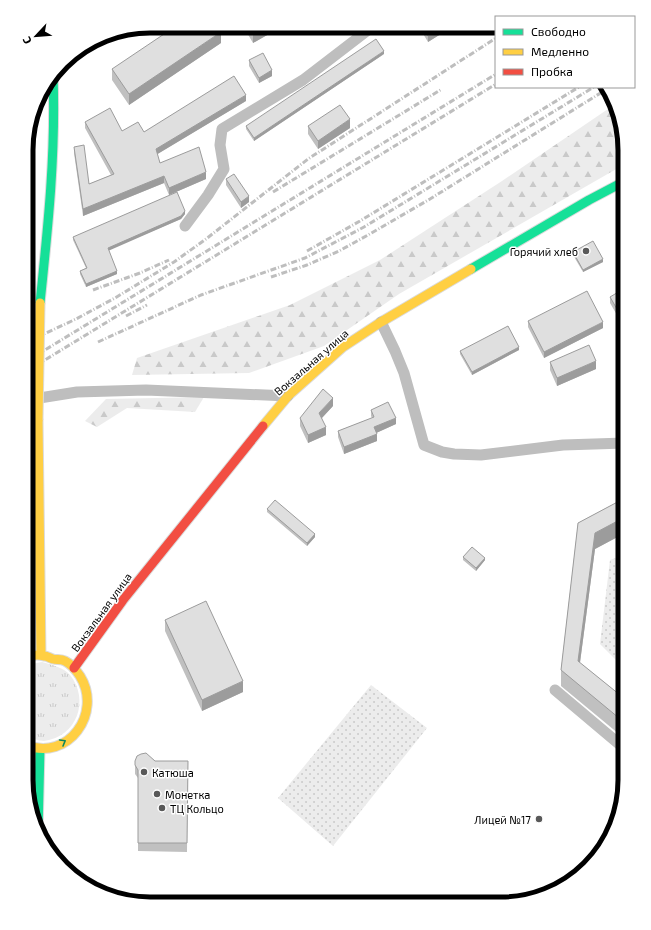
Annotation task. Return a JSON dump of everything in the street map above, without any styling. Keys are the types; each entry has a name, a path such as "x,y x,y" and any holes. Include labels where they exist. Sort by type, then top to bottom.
{"main road":[{"path":"41,655 38,420 40,303 54,147 53,85"},
{"name":"Вокзальная улица","path":"74,668 123,600 252,438 288,396 343,347 380,322 589,200 618,185"},
{"path":"33,656 41,655 64,661 74,668 81,677 87,693 88,709 82,726 74,735 60,745 40,749 33,747"},
{"path":"38,816 40,749"}],"street":[{"path":"185,226 208,195 224,169 220,145 222,129 303,80 364,33"},
{"path":"380,322 395,351 404,374 424,445 442,452 481,455 563,445 618,443"},
{"path":"33,399 77,392 146,390 288,396"},
{"path":"555,690 618,743"}],"green space":[{"path":"610,108 612,112 617,135 618,168 399,294 324,346 249,373 132,375 137,358 290,305 380,260 502,181"},
{"path":"204,397 195,412 127,408 97,427 85,421 106,399"},
{"path":"616,558 618,560 618,662 600,644 610,560"},
{"path":"42,662 67,672 76,685 79,695 77,716 72,725 65,733 44,741 33,739 33,664"},
{"path":"371,685 427,728 333,846 278,798"}],"building":[{"path":"166,33 220,33 129,94 112,69"},
{"path":"426,33 433,33 428,36"},
{"path":"376,39 384,51 254,138 246,126"},
{"path":"263,53 272,70 259,78 249,60"},
{"path":"234,76 246,95 156,149 160,163 199,147 206,172 169,188 164,176 83,209 74,147 84,145 89,184 114,174 85,122 110,108 122,131 138,122 144,132"},
{"path":"340,105 350,119 318,141 308,126"},
{"path":"234,174 249,196 241,202 226,179"},
{"path":"177,192 185,211 181,216 108,248 117,271 86,284 80,271 87,268 73,237"},
{"path":"593,241 603,259 583,270 573,252"},
{"path":"587,291 603,322 544,352 528,321"},
{"path":"618,292 618,311 610,297"},
{"path":"508,326 519,347 472,372 460,351"},
{"path":"589,345 596,361 557,378 550,362"},
{"path":"323,389 333,398 319,413 326,427 308,435 300,418"},
{"path":"388,402 396,418 374,427 377,434 344,447 338,431 374,417 371,410"},
{"path":"275,500 315,534 307,543 267,509"},
{"path":"618,502 618,521 595,533 578,661 618,693 618,717 561,670 578,523"},
{"path":"472,547 485,558 476,568 463,557"},
{"path":"206,601 243,681 202,700 165,620"},
{"path":"146,753 155,761 188,761 187,843 138,843 138,770 135,765 135,761 137,756"}],"railway":[{"path":"33,339 76,319 115,298 174,262 206,239 308,159 495,39"},
{"path":"33,357 495,75"},
{"path":"33,367 495,85"},
{"path":"307,251 360,221 577,88"},
{"path":"98,342 201,295 305,258 364,227 592,88"},
{"path":"273,192 442,89"},
{"path":"271,277 307,265 339,251 368,235 430,199 602,92"},
{"path":"93,290 140,273 169,260"},
{"path":"126,316 147,305"}],"traffic: fast":[{"path":"40,303 52,161 53,85"},
{"path":"471,269 618,185"},
{"path":"38,816 40,749"}],"traffic: slow":[{"path":"263,426 288,396 343,347 381,322 471,269"},
{"path":"38,420 40,303"},
{"path":"38,420 41,655"},
{"path":"33,655 64,660 75,669 86,690 87,705 84,719 77,731 68,740 55,747 41,748 33,746"}],"traffic: jam":[{"path":"74,668 123,600 263,426"}],"place":[{"name":"Горячий хлеб","path":"586,251"},
{"name":"Катюша","path":"144,772"},
{"name":"Монетка","path":"157,794"},
{"name":"ТЦ Кольцо","path":"162,808"},
{"name":"Лицей №17","path":"539,819"}]}
